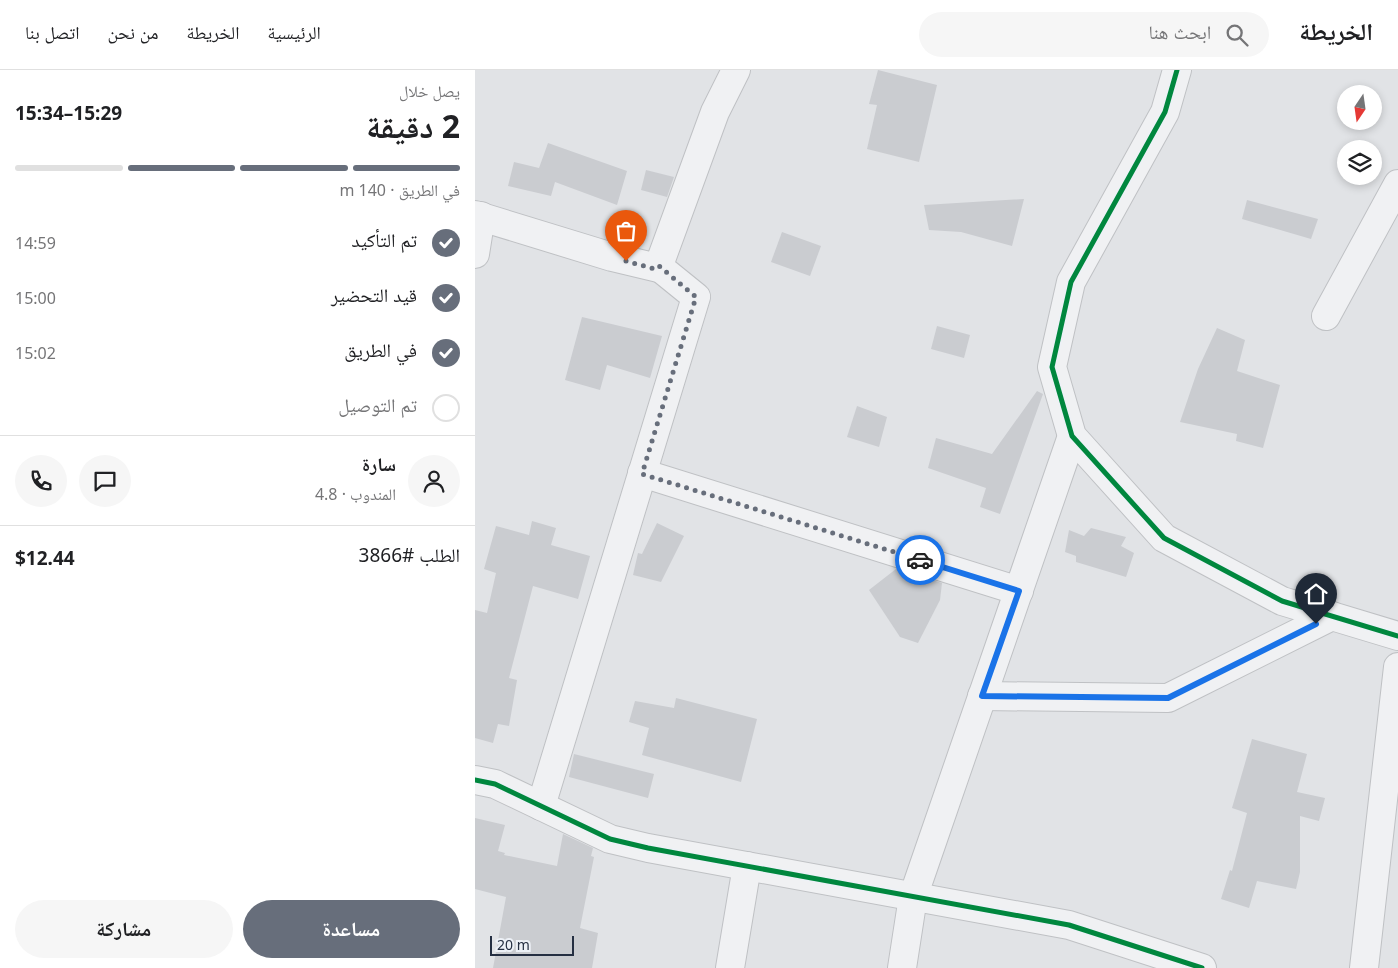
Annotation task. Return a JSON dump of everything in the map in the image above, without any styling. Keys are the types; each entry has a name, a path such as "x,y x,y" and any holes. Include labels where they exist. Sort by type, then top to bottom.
{"street":[{"path":"475,254 478,216 655,269 659,266 715,112 736,70"},
{"path":"1177,70 1165,112 1071,282 1052,367 1072,436 1163,538 1282,601 1398,636"},
{"path":"1326,316 1398,184"},
{"path":"541,806 696,297 659,266"},
{"path":"902,968 913,897 1072,436"},
{"path":"642,474 1019,591"},
{"path":"982,696 1168,698 1332,616"},
{"path":"1364,968 1398,668"},
{"path":"475,780 495,784 610,839 1069,925 1202,968"},
{"path":"730,968 747,866"}],"building":[{"path":"878,70 937,85 919,162 867,149 877,105 869,104"},
{"path":"548,143 627,171 617,205 555,182 551,196 508,186 514,162 539,168"},
{"path":"646,170 674,177 667,197 641,190"},
{"path":"1024,199 1012,246 961,232 929,230 924,205"},
{"path":"1247,200 1318,219 1311,239 1242,219"},
{"path":"782,232 821,246 810,276 771,262"},
{"path":"582,317 662,336 650,378 607,365 600,390 565,380"},
{"path":"937,326 970,335 964,358 931,349"},
{"path":"1217,328 1245,340 1237,371 1280,385 1263,448 1236,441 1237,434 1180,422 1198,369"},
{"path":"1037,391 1043,394 1000,514 980,507 986,488 928,468 936,438 992,454"},
{"path":"857,406 887,417 879,447 847,437"},
{"path":"532,521 556,528 551,545 590,556 578,599 533,586 509,678 517,680 509,726 498,724 493,743 475,738 475,610 487,613 496,573 484,569 496,526 529,535"},
{"path":"657,523 684,536 661,582 633,575 638,553 642,554"},
{"path":"1091,528 1126,537 1121,546 1134,553 1126,577 1076,562 1076,556 1065,552 1069,530 1084,536"},
{"path":"896,569 942,583 940,600 918,643 900,637 869,590"},
{"path":"676,698 757,719 741,782 642,755 649,728 629,722 635,701 674,708"},
{"path":"1252,739 1307,754 1297,792 1325,798 1319,821 1300,816 1300,872 1296,889 1257,881 1249,908 1221,899 1230,870 1232,871 1247,813 1232,808"},
{"path":"574,754 654,774 648,798 569,777"},
{"path":"475,818 505,825 498,851 505,853 504,855 557,866 563,834 593,848 591,856 594,857 580,928 598,933 592,968 493,968 506,897 475,889"}],"cycle path":[{"path":"1177,70 1165,112 1071,282 1052,367 1072,436 1164,538 1282,601 1398,636"},
{"path":"475,780 495,784 610,839 648,848 1069,925 1202,968"}],"way so far":[{"path":"626,261 655,269 659,266 696,297 642,474 920,560"}],"route":[{"path":"920,560 1019,591 982,696 1168,698 1316,624"}]}
